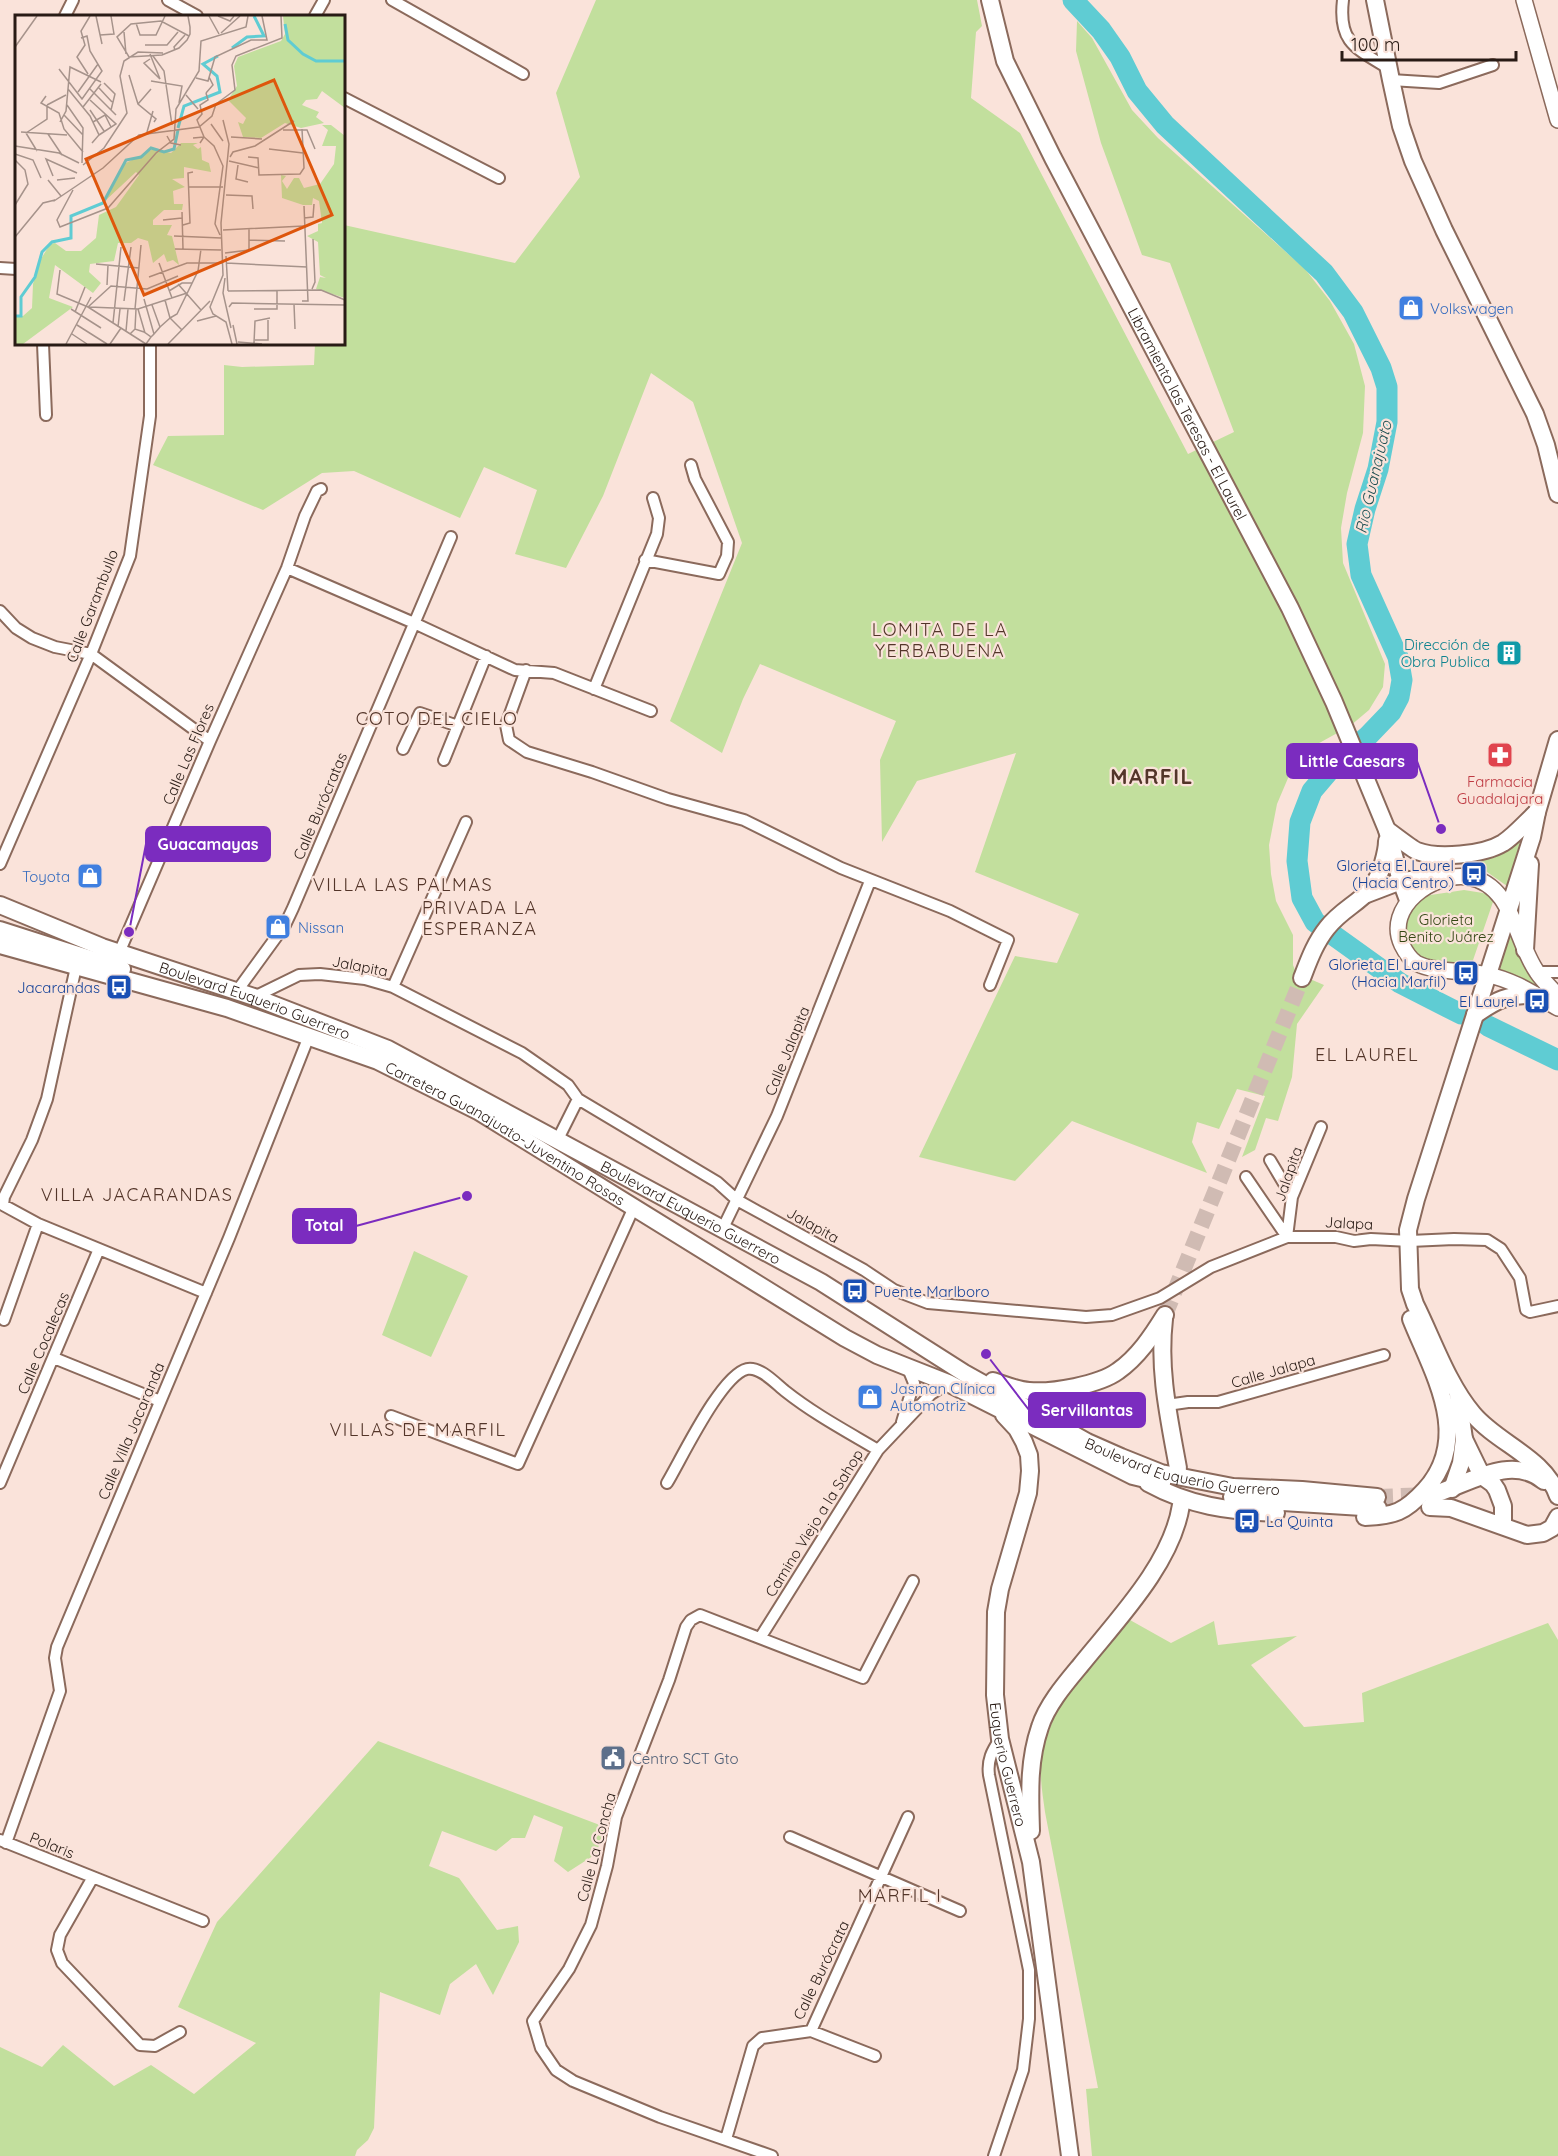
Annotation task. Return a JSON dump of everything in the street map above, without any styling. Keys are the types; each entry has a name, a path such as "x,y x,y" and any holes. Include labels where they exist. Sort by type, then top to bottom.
{"main road":[{"name":"Libramiento las Teresas - El Laurel","path":"990,0 1005,61 1048,148 1290,608 1334,702 1387,830 1408,900"},
{"path":"1375,0 1401,126 1413,160 1459,262 1535,414 1546,445 1558,494"},
{"path":"1524,0 1558,120"},
{"path":"1525,950 1532,837 1536,812 1558,740"},
{"path":"1387,830 1406,842 1414,851 1432,855 1466,854 1486,850 1503,843 1536,812"},
{"path":"1368,894 1380,874 1387,848 1387,830"},
{"path":"1133,1476 1191,1503 1264,1512 1358,1517 1388,1516 1405,1508 1419,1497 1435,1478 1445,1456 1448,1424 1430,1361 1407,1307 1403,1287 1407,1238 1416,1199 1451,1096 1532,837"},
{"path":"1449,876 1408,900 1401,911 1397,926 1399,939 1406,953 1416,963 1488,974 1512,981 1558,1008"},
{"path":"1302,978 1317,943 1328,927 1368,894 1401,882 1449,876 1478,879 1499,893 1537,972 1558,996"},
{"name":"Boulevard Euquerio Guerrero","path":"0,905 54,938 119,953 237,991 388,1049 822,1282 964,1373 1087,1442 1161,1473 1233,1487 1302,1490 1378,1502 1266,1502 1200,1492 1133,1476 975,1396"},
{"path":"0,912 141,975 160,988"},
{"path":"0,930 54,938"},
{"name":"Carretera Guanajuato-Juventino Rosas","path":"0,945 227,1008 378,1061 478,1111 844,1338 877,1355 975,1396"},
{"path":"1475,1015 1504,997 1520,994 1535,995"},
{"path":"1407,1238 1410,1289 1415,1304 1463,1401 1486,1429 1534,1464 1549,1479 1557,1493"},
{"path":"964,1373 1026,1391 1049,1392 1074,1387 1116,1373 1138,1353 1165,1315 1161,1354 1163,1379 1178,1468"},
{"path":"1452,1489 1461,1463 1464,1439 1457,1389"},
{"name":"Euquerio Guerrero","path":"975,1396 1010,1419 1029,1455 1028,1493 1000,1589 996,1612 995,1695 1000,1739 1031,1862 1070,2156"},
{"path":"1464,1439 1482,1476 1497,1490 1503,1506 1503,1525"},
{"path":"1557,1493 1537,1475 1517,1469 1482,1476 1431,1501 1527,1535 1537,1535 1551,1528 1558,1517"},
{"path":"1031,1862 1030,1775 1040,1725 1060,1692 1155,1568 1173,1536 1181,1505"}],"street":[{"path":"66,15 73,0"},
{"path":"168,0 194,15"},
{"path":"316,15 324,0"},
{"path":"392,0 523,74"},
{"path":"1344,0 1341,15 1343,29 1348,40 1389,74 1439,83 1493,65"},
{"path":"345,99 499,178"},
{"path":"0,268 15,269"},
{"path":"43,345 46,415"},
{"name":"Calle Garambullo","path":"0,864 91,654 130,556 150,416 150,345"},
{"path":"645,560 719,574 727,556 728,542 695,479 691,465"},
{"name":"Calle Las Flores","path":"119,953 287,568 305,516 317,491 321,489"},
{"path":"594,689 657,534 659,518 653,498"},
{"name":"Calle Burócratas","path":"237,991 279,933 293,908 451,537"},
{"path":"287,568 414,623 514,670 554,673 651,711"},
{"path":"0,611 16,628 32,638 55,647 91,654 210,741"},
{"path":"444,760 486,656"},
{"path":"526,670 506,725 509,740 527,752 668,799 744,820 870,881 950,911 1008,940 990,985"},
{"path":"403,749 420,713 458,726"},
{"path":"393,987 466,822"},
{"name":"Calle Jalapita","path":"723,1228 777,1116 870,881"},
{"path":"76,967 47,1099 32,1140 4,1197 3,1205 38,1224 206,1293"},
{"path":"1537,972 1558,972"},
{"name":"Jalapita","path":"254,997 299,975 320,974 365,979 393,987 522,1053 568,1085 578,1099 717,1182 737,1200 864,1270 894,1290 928,1303 1075,1316 1112,1315 1160,1299 1210,1267 1287,1237 1292,1197 1321,1127"},
{"name":"Calle Villa Jacaranda","path":"3,1841 60,1690 57,1647 206,1293 309,1036"},
{"path":"558,1139 578,1099"},
{"path":"1270,1160 1292,1197"},
{"path":"1246,1177 1287,1237"},
{"path":"391,1416 518,1464 634,1207"},
{"path":"4,1320 38,1224"},
{"name":"Jalapa","path":"1287,1237 1336,1237 1354,1241 1407,1238 1487,1240 1501,1249 1520,1278 1526,1310 1530,1312 1558,1306"},
{"name":"Calle Cocalecas","path":"0,1483 99,1249"},
{"name":"Calle Jalapa","path":"1167,1405 1218,1402 1384,1355"},
{"path":"54,1358 160,1401"},
{"name":"Camino Viejo a la Sahop","path":"900,1428 914,1383 907,1366"},
{"path":"667,1483 717,1395 729,1379 746,1369 759,1371 809,1410 878,1450"},
{"name":"Camino Viejo a la Sahop","path":"760,1638 878,1450 931,1394 948,1383"},
{"path":"760,1638 863,1678 913,1581"},
{"name":"Calle La Concha","path":"726,2139 660,2116 573,2081 556,2070 541,2048 533,2021 569,1969 591,1925 607,1866 616,1817 669,1680 681,1637 691,1620 700,1616 760,1638"},
{"path":"994,2156 1023,2070 1029,2019 1029,1970 989,1775 988,1762 992,1750 1000,1739"},
{"name":"Calle Burócrata","path":"726,2139 753,2046 762,2038 811,2031 908,1817"},
{"path":"790,1838 960,1911"},
{"name":"Polaris","path":"3,1841 203,1921"},
{"path":"93,1877 60,1935 57,1950 62,1963 140,2045 155,2046 180,2032"},
{"path":"811,2031 875,2056"},
{"path":"726,2139 772,2156"}],"green space":[{"path":"596,0 977,0 982,26 976,32 971,98 1020,133 1188,454 1234,432 1170,263 1142,255 1101,143 1076,51 1077,21 1092,38 1132,110 1158,138 1305,269 1330,301 1354,344 1365,386 1363,433 1347,493 1341,528 1343,563 1385,664 1383,687 1369,710 1350,726 1312,747 1294,764 1277,804 1269,845 1276,901 1293,935 1293,965 1296,973 1324,985 1297,1024 1292,1077 1278,1121 1266,1118 1255,1150 1242,1157 1265,1096 1237,1089 1219,1129 1197,1122 1192,1142 1207,1173 1072,1121 1015,1181 919,1157 1015,956 1057,963 1079,914 975,872 1016,753 917,781 882,842 880,760 896,721 760,664 743,699 722,753 670,721 742,543 693,402 651,373 603,496 566,568 515,554 537,490 484,467 460,518 354,471 322,473 263,510 153,465 168,436 224,435 224,365 242,367 314,365 315,345 345,345 345,225 515,263 580,177 556,93"},
{"path":"1521,839 1507,886 1487,872 1463,864 1502,854"},
{"name":"Glorieta Benito Juárez","path":"1464,890 1483,893 1494,899 1471,966 1444,964 1417,956 1406,943 1403,919 1424,896"},
{"path":"1511,930 1524,962 1541,992 1525,980 1498,969"},
{"path":"414,1251 468,1276 431,1357 382,1335"},
{"path":"1130,1620 1171,1643 1214,1621 1218,1645 1297,1636 1251,1665 1304,1727 1364,1722 1362,1693 1548,1623 1558,1640 1558,2156 1092,2156 1086,2089 1098,2088 1045,1812 1041,1766 1045,1744 1061,1704 1086,1669"},
{"path":"378,1741 605,1827 596,1854 568,1872 554,1861 563,1827 534,1815 525,1838 512,1838 496,1851 442,1831 429,1866 459,1878 497,1930 518,1926 519,1942 493,1995 476,1964 450,1984 440,2015 380,1992 374,2128 355,2156 0,2156 0,2047 42,2067 63,2045 114,2086 151,2065 194,2094 256,2043 178,2007 217,1922"}],"waterway":[{"name":"Rio Guanajuato","path":"1073,0 1101,30 1120,57 1137,91 1165,125 1324,273 1353,312 1381,368 1387,387 1387,422 1378,469 1357,544 1361,575 1398,657 1402,680 1399,697 1391,712 1368,736 1335,764 1312,791 1300,822 1297,861 1302,898 1315,922 1400,983 1461,1014"},
{"path":"1488,1026 1558,1060"}],"tunnel":[{"path":"1165,1315 1302,978"},
{"path":"1377,1497 1428,1495"}],"place":[{"name":"Volkswagen","path":"1411,308"},
{"name":"Dirección de Obra Publica","path":"1509,653"},
{"name":"Farmacia Guadalajara","path":"1500,755"},
{"name":"Little Caesars","path":"1441,829"},
{"name":"Glorieta El Laurel (Hacia Centro)","path":"1474,874"},
{"name":"Toyota","path":"90,876"},
{"name":"Nissan","path":"278,927"},
{"name":"Guacamayas","path":"129,932"},
{"name":"Glorieta El Laurel (Hacia Marfil)","path":"1466,973"},
{"name":"Jacarandas","path":"119,987"},
{"name":"El Laurel","path":"1537,1001"},
{"name":"Total","path":"467,1196"},
{"name":"Puente Marlboro","path":"855,1291"},
{"name":"Servillantas","path":"986,1354"},
{"name":"Jasman Clínica Automotriz","path":"870,1397"},
{"name":"La Quinta","path":"1247,1521"},
{"name":"Centro SCT Gto","path":"613,1758"}],"district":[{"name":"LOMITA DE LA YERBABUENA","path":"940,639"},
{"name":"COTO DEL CIELO","path":"437,718"},
{"name":"MARFIL","path":"1152,776"},
{"name":"VILLA LAS PALMAS","path":"403,884"},
{"name":"PRIVADA LA ESPERANZA","path":"480,917"},
{"name":"EL LAUREL","path":"1367,1054"},
{"name":"VILLA JACARANDAS","path":"137,1194"},
{"name":"VILLAS DE MARFIL","path":"418,1429"},
{"name":"MARFIL I","path":"900,1895"}]}
